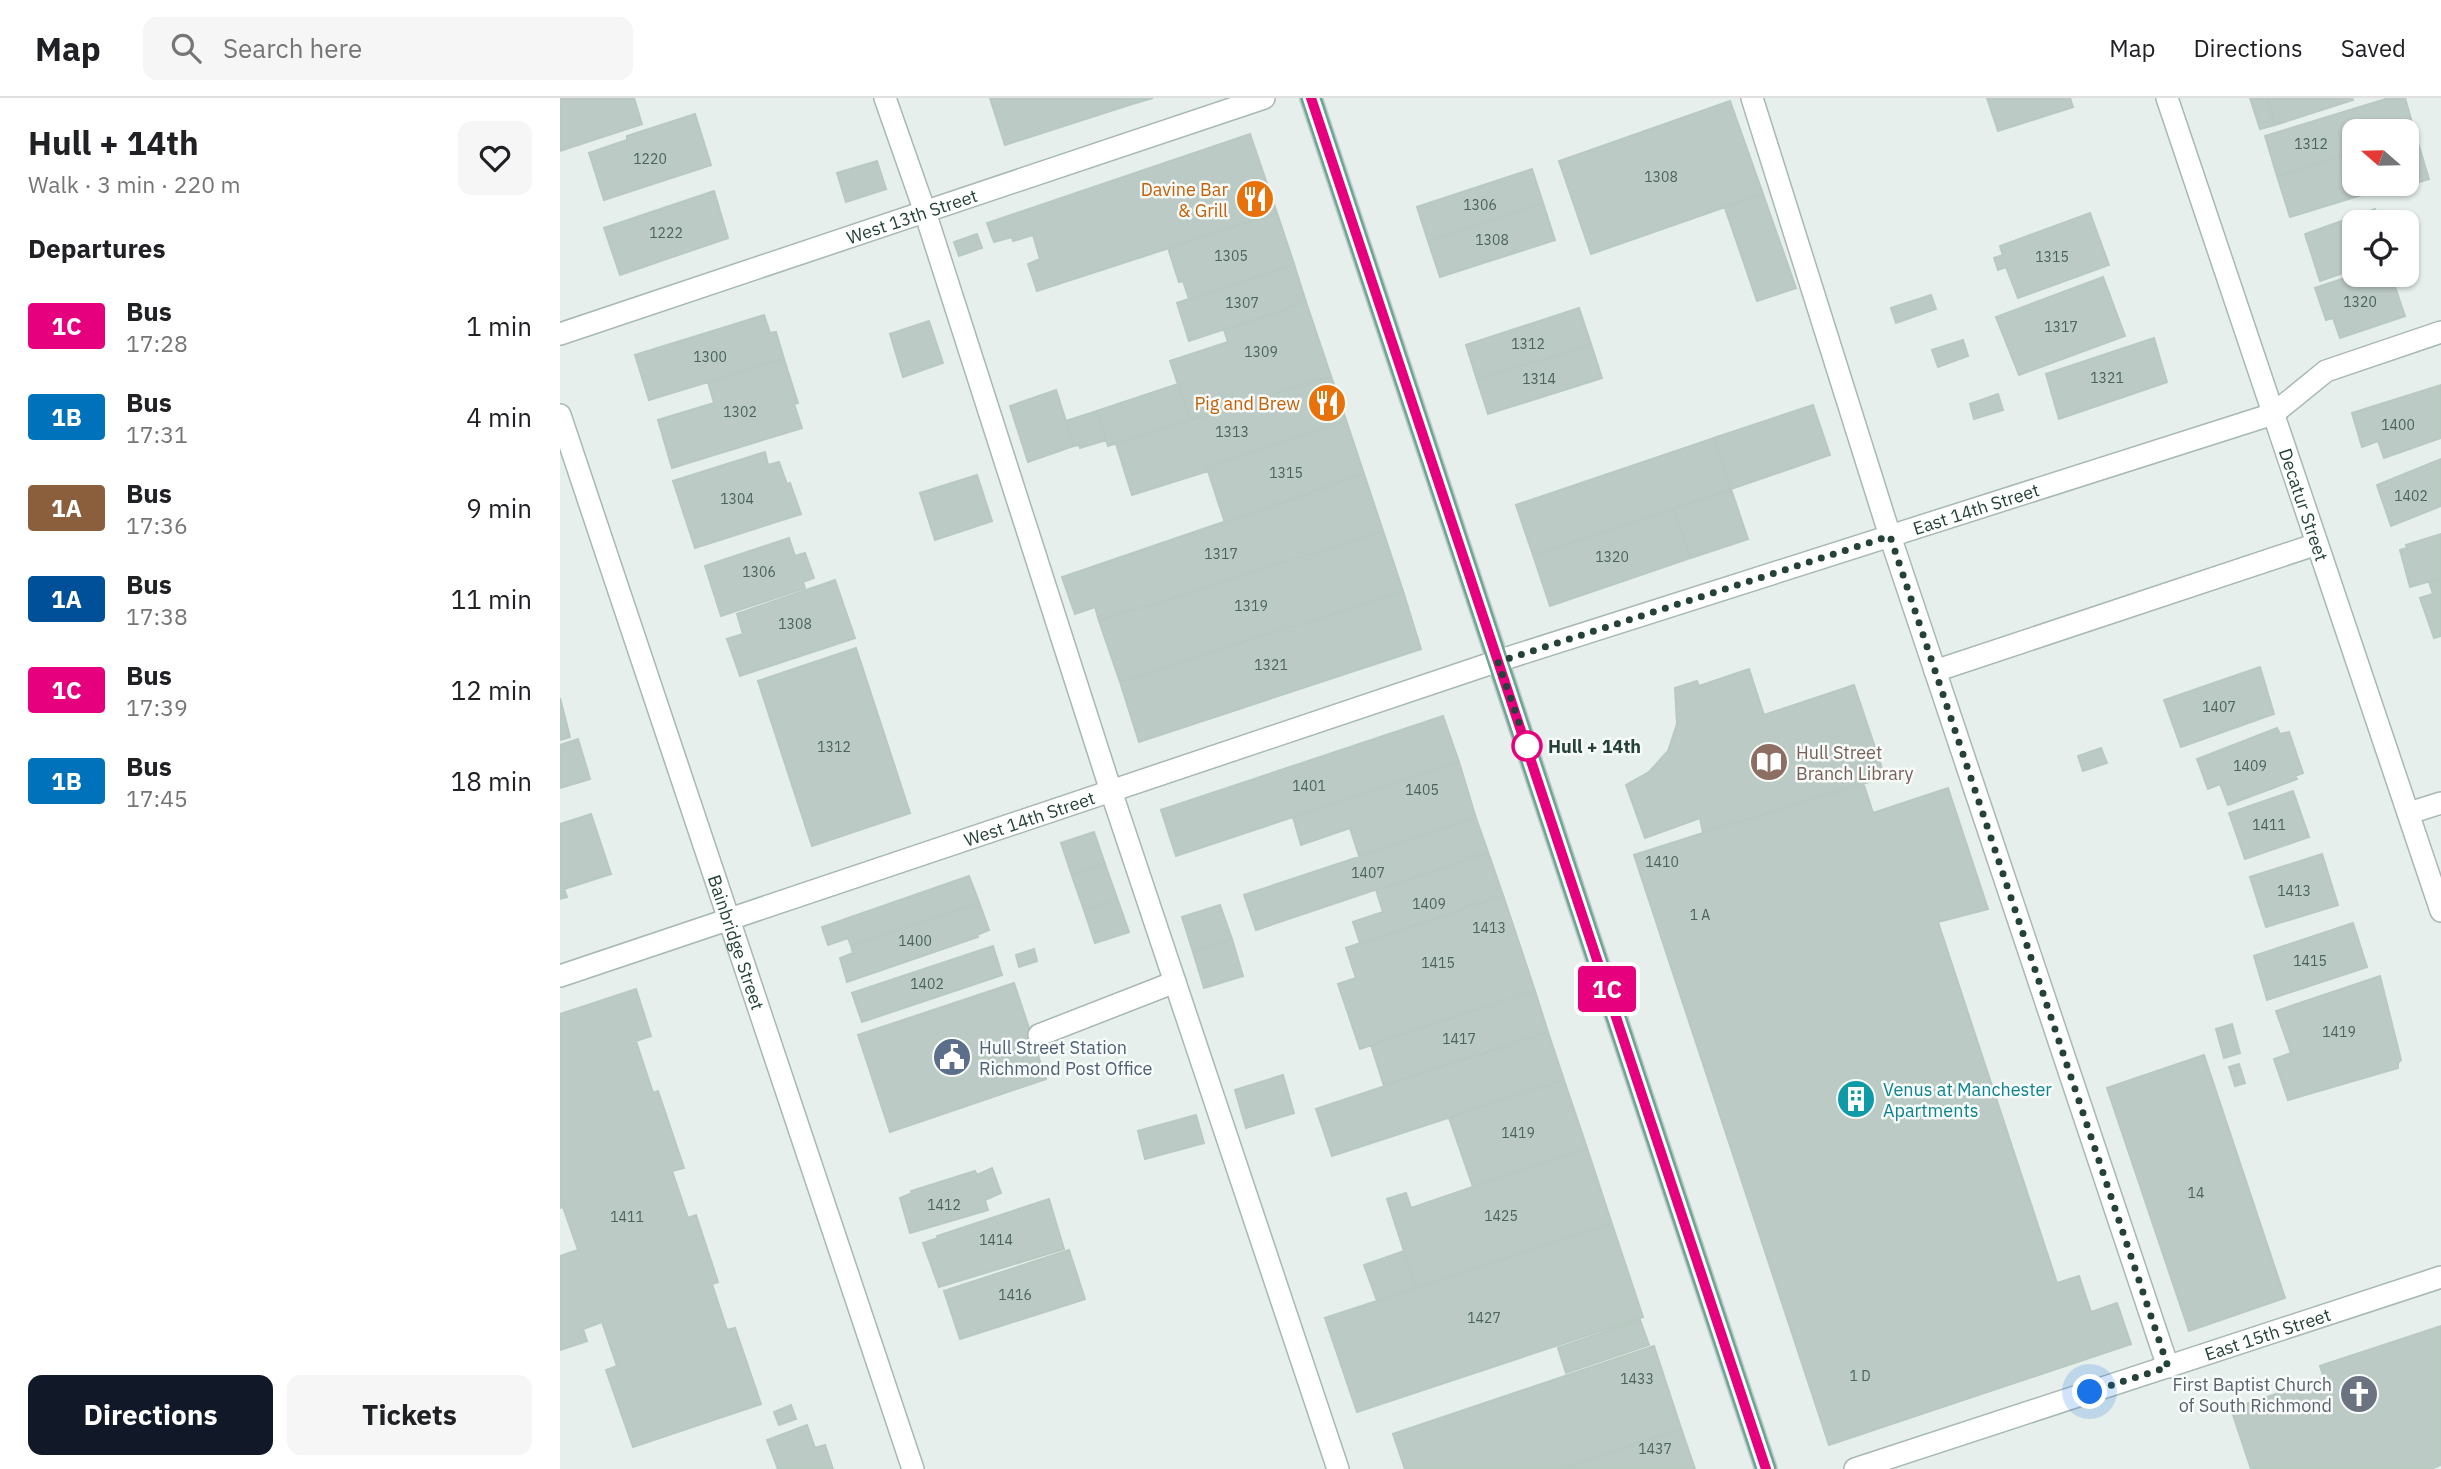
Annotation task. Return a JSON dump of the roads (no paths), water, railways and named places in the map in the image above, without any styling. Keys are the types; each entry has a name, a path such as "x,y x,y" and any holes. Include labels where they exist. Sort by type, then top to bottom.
{"main road":[{"path":"1311,98 1766,1469"}],"street":[{"path":"885,98 925,212 1111,791 1338,1469"},
{"name":"West 13th Street","path":"560,334 1264,98"},
{"path":"1752,98 1890,536 2168,1367"},
{"name":"Decatur Street","path":"2167,98 2441,911"},
{"name":"East 14th Street","path":"1498,662 2273,414 2326,370 2441,332"},
{"name":"Bainbridge Street","path":"560,415 913,1469"},
{"path":"1935,671 2316,544"},
{"name":"West 14th Street","path":"560,976 1498,662"},
{"path":"2409,813 2441,803"},
{"path":"1039,1035 1175,982"},
{"name":"East 15th Street","path":"1855,1469 2441,1277"}],"place":[{"name":"Davine Bar & Grill","path":"1255,199"},
{"name":"Pig and Brew","path":"1327,403"},
{"name":"Hull + 14th","path":"1527,746"},
{"name":"Hull Street Branch Library","path":"1769,762"},
{"name":"Hull Street Station Richmond Post Office","path":"952,1057"},
{"name":"Venus at Manchester Apartments","path":"1856,1099"},
{"name":"First Baptist Church of South Richmond","path":"2359,1394"}]}
